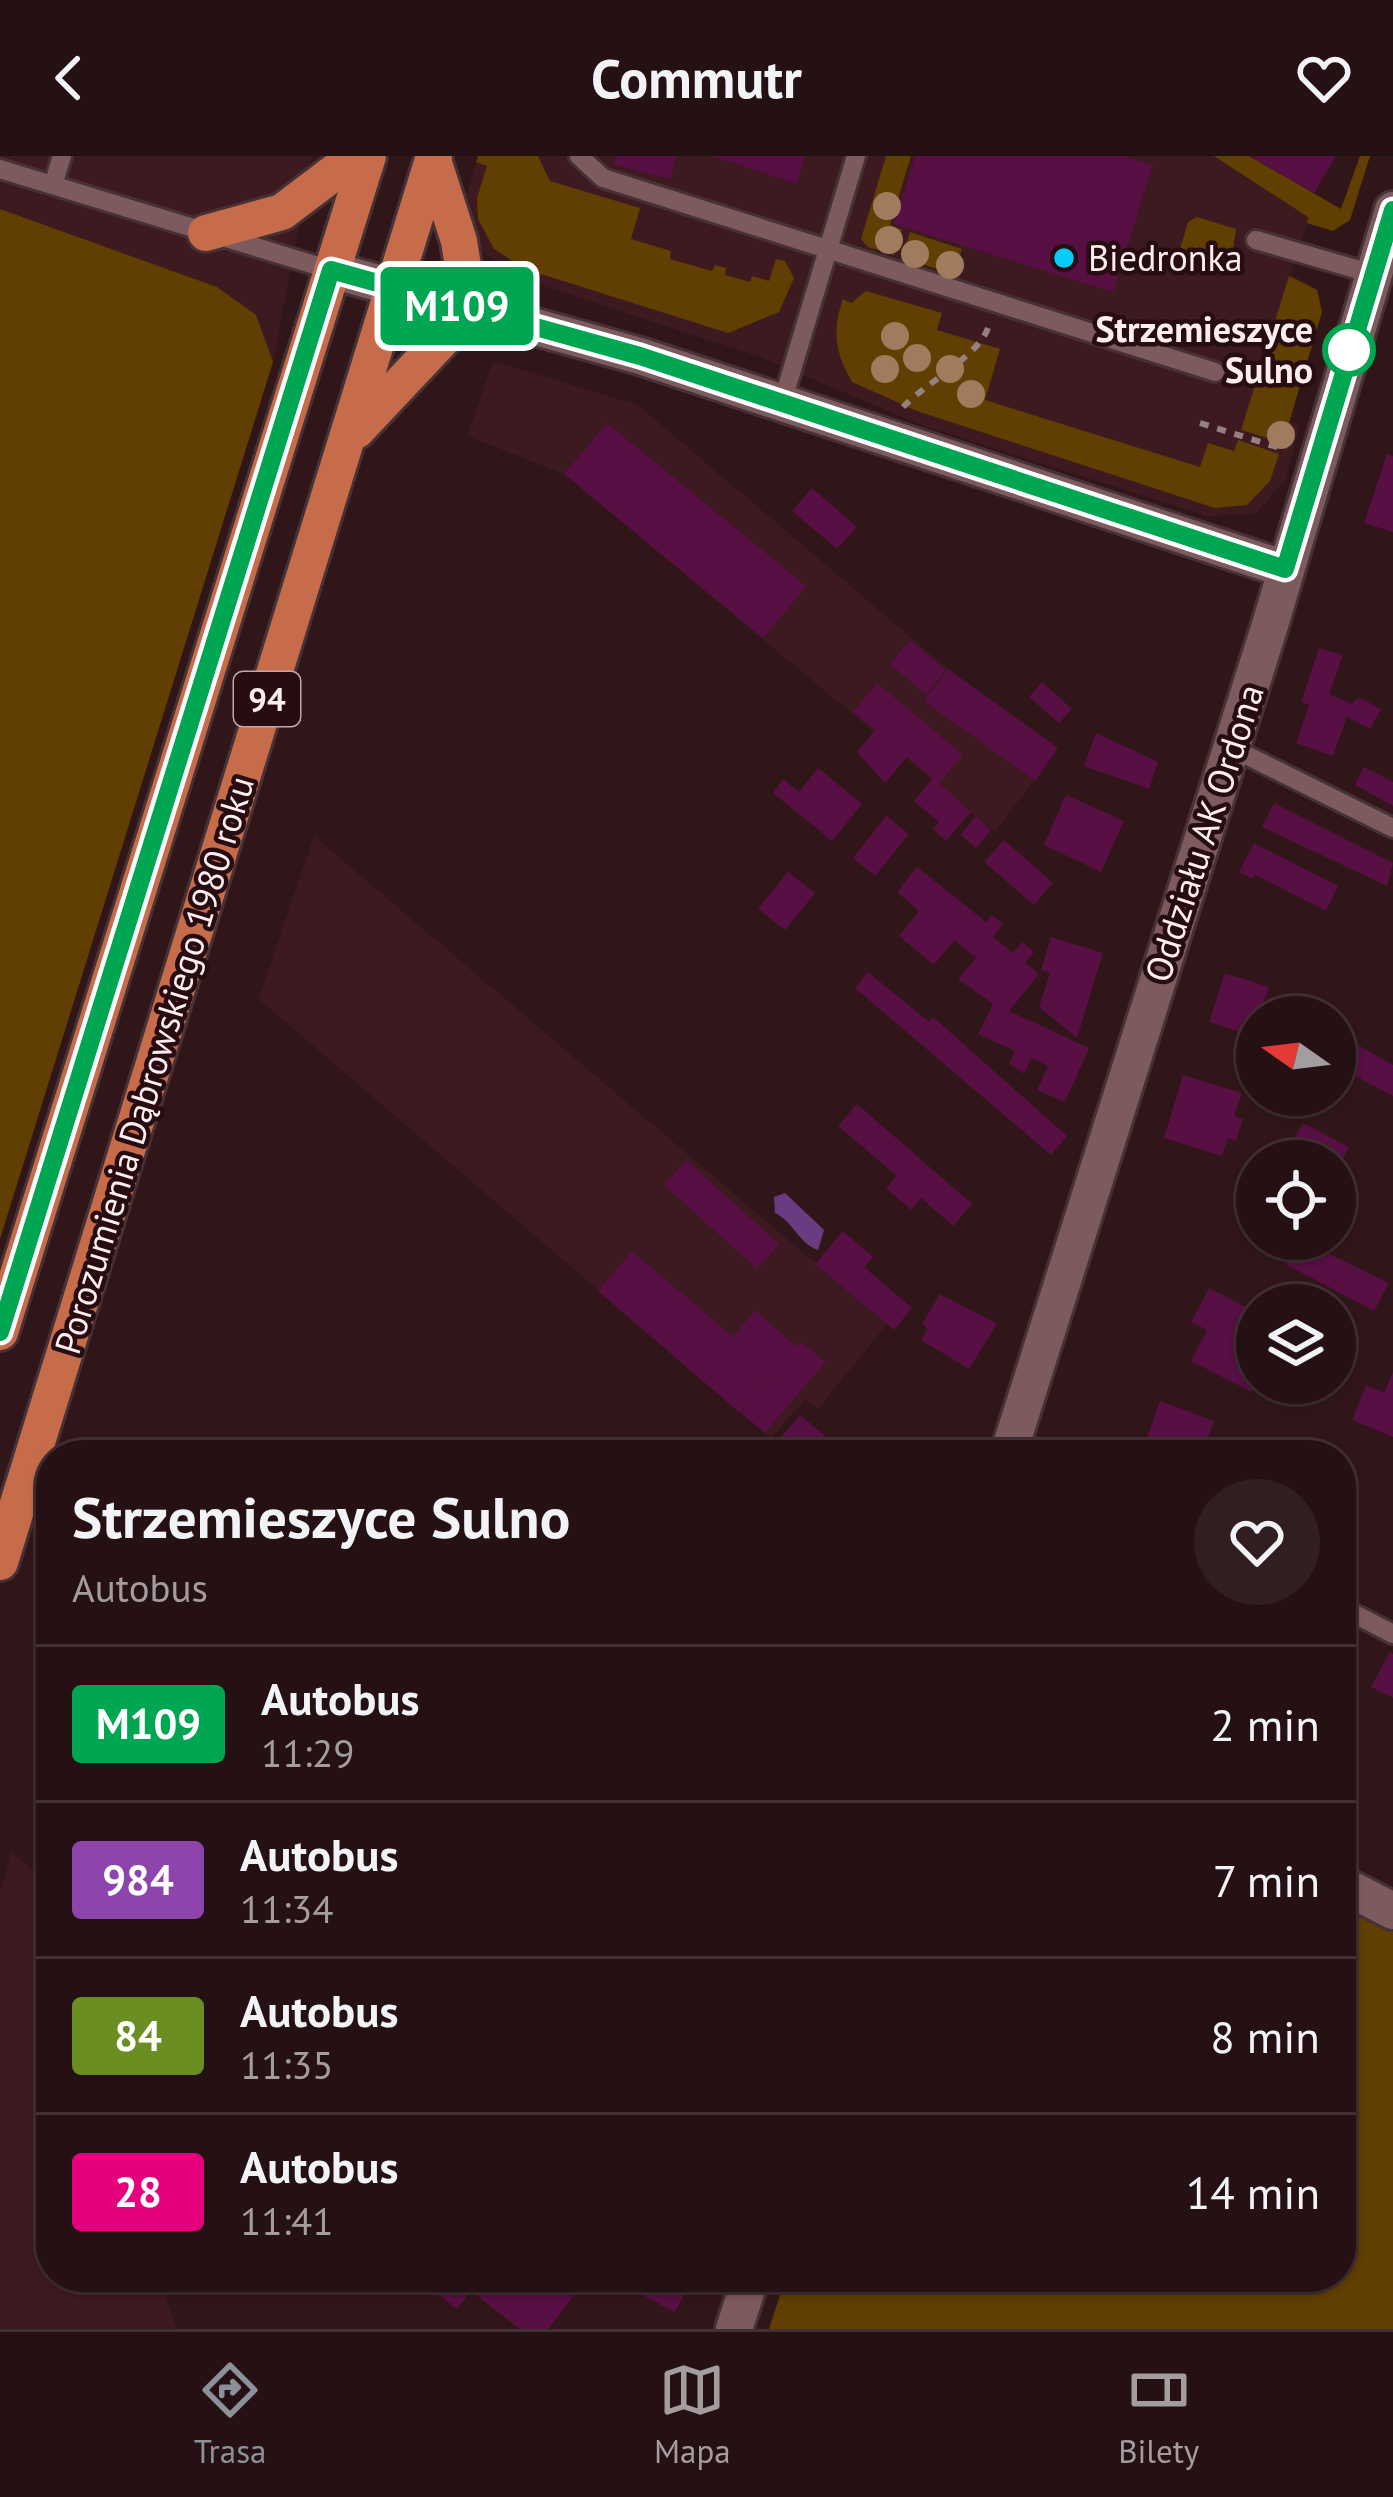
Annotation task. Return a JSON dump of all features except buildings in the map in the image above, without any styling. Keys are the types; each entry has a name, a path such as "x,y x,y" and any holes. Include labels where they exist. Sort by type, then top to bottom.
{"main road":[{"path":"206,233 282,212 356,156"},
{"name":"Porozumienia Dąbrowskiego 1980 roku","path":"0,1332 368,156"},
{"path":"346,442 470,310 459,241 434,158"},
{"name":"Porozumienia Dąbrowskiego 1980 roku","path":"38,1440 434,158"},
{"name":"Porozumienia Dąbrowskiego 1980 roku","path":"0,1562 36,1445"}],"street":[{"name":"Oddziału AK Ordona","path":"1014,1440 1232,748 1393,210"},
{"path":"331,270 640,356 1285,569"},
{"path":"1356,1892 1393,1911"},
{"path":"734,2329 746,2292"}],"lane":[{"path":"53,185 62,156"},
{"path":"579,156 603,178 1215,371"},
{"path":"782,403 856,156"},
{"path":"0,169 331,270"},
{"path":"1256,240 1372,274"},
{"path":"1232,748 1393,828"},
{"path":"1356,1615 1393,1634"}],"path":[{"path":"900,410 942,370 982,344 995,304"},
{"path":"1200,423 1286,450"}],"shaded area":[{"path":"0,156 312,156 273,362 255,315 217,287 0,209"},
{"path":"478,156 1249,156 1309,218 1290,275 1309,284 1321,299 1290,421 1300,425 1285,481 1255,514 1207,516 921,425 761,357 513,276 482,251 470,230 466,199"},
{"path":"478,156 538,156 550,181 640,208 631,239 671,251 670,259 712,271 715,265 726,268 725,275 750,282 752,276 769,281 776,259 785,261 794,278 779,312 728,333 525,269 494,249 478,219 477,198 487,166 476,162"},
{"path":"886,156 911,156 890,225 902,230 894,255 868,247 861,239"},
{"path":"1214,156 1249,156 1341,209 1360,156 1370,156 1350,220 1333,231 1307,223 1308,217"},
{"path":"0,209 217,287 256,315 273,362 0,1239"},
{"path":"1197,217 1236,229 1231,264 1180,249 1188,222"},
{"path":"910,232 962,249 954,274 902,258"},
{"path":"1289,276 1317,290 1322,312 1283,443 1241,430"},
{"path":"866,291 942,313 937,330 1000,349 985,400 1200,467 1208,443 1234,451 1238,440 1279,454 1270,481 1247,505 1215,508 917,411 852,382 839,351 837,321 843,299 851,303"},
{"path":"493,361 638,405 948,669 1058,748 995,832 564,474 467,436"},
{"path":"314,836 887,1324 818,1409 805,1400 771,1438 259,999"},
{"path":"785,1193 824,1230 818,1250 775,1213 774,1197"},
{"path":"12,1852 36,1873 36,2292 163,2292 177,2329 0,2329 0,1893"},
{"path":"1356,1913 1375,1914 1393,1924 1393,2329 769,2329 781,2292 1356,2292"}],"bus line":[{"name":"M109","path":"0,1332 331,270 640,356 1285,569 1393,210"}],"place":[{"name":"Biedronka","path":"1064,258"},
{"name":"Strzemieszyce Sulno","path":"1349,350"}]}
